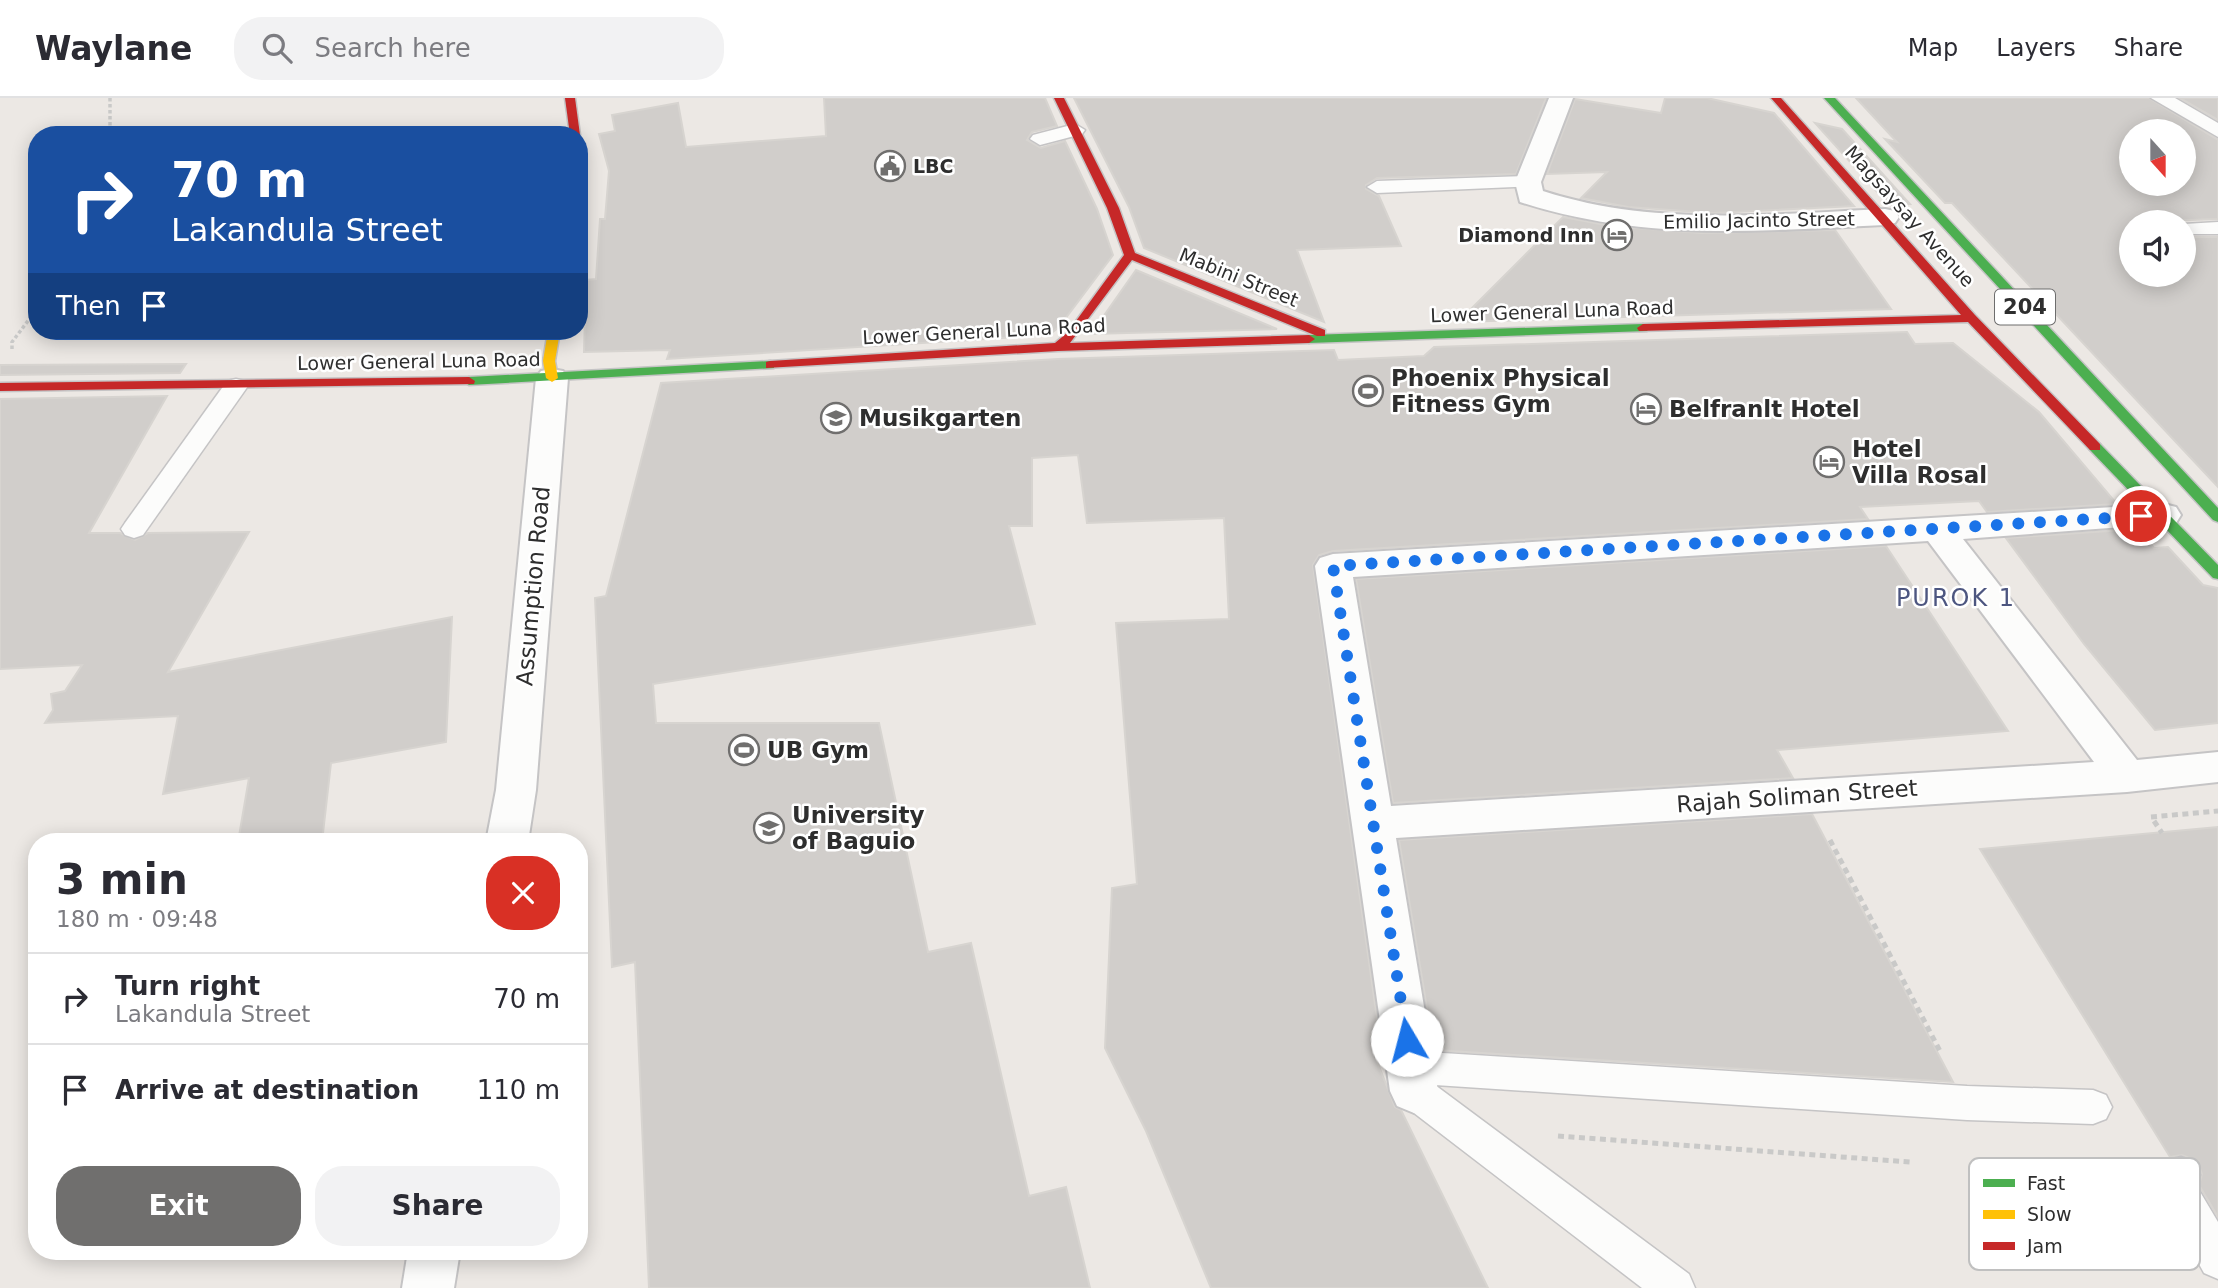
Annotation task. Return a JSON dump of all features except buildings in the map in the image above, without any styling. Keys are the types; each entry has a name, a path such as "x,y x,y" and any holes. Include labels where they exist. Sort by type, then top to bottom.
{"main road":[{"path":"570,98 574,126"},
{"path":"1059,98 1113,208 1130,255 1072,335 1059,347"},
{"name":"Magsaysay Avenue","path":"1776,98 1885,217 1971,317 2218,574"},
{"name":"Magsaysay Avenue","path":"1829,98 2218,517"},
{"name":"Mabini Street","path":"1130,255 1333,338"},
{"name":"Lower General Luna Road","path":"0,387 236,386 539,379 1059,347 1971,317"},
{"name":"Assumption Road","path":"539,379 549,361 552,340"}],"street":[{"path":"1528,182 1561,98"},
{"name":"Emilio Jacinto Street","path":"1528,182 1530,195 1560,208 1624,219 1684,224 1885,217"},
{"name":"Assumption Road","path":"509,833 516,790 539,379"},
{"path":"1413,1079 1333,566 2164,515"},
{"path":"1937,529 2127,776"},
{"name":"Rajah Soliman Street","path":"1375,822 2127,776 2218,767"},
{"path":"428,1288 433,1260"}],"lane":[{"path":"2161,98 2218,131"},
{"path":"1040,139 1075,130"},
{"path":"1377,187 1528,182"},
{"path":"2196,229 2218,228"},
{"path":"134,529 236,386"},
{"path":"1413,1079 2093,1107"},
{"path":"1413,1079 1675,1288"},
{"path":"2200,1229 2218,1259"}],"path":[{"path":"110,98 110,126"},
{"path":"19,352 12,347 12,342 28,321"},
{"path":"2162,832 2151,817 2218,811"},
{"path":"1828,836 1967,1103"},
{"path":"1547,1135 1910,1161"}],"traffic: fast":[{"path":"1829,98 2218,517"},
{"path":"1309,339 1643,328"},
{"path":"469,381 770,365"},
{"path":"2095,447 2218,574"}],"traffic: slow":[{"path":"552,340 549,361 552,378"}],"traffic: jam":[{"path":"570,98 574,126"},
{"path":"1059,98 1113,208 1130,255 1321,333"},
{"path":"1776,98 1971,318 2095,447"},
{"path":"1058,347 1072,335 1130,255"},
{"path":"1643,328 1971,318"},
{"path":"770,365 1058,347 1309,339"},
{"path":"0,387 469,381"}],"place":[{"name":"LBC","path":"890,166"},
{"name":"Diamond Inn","path":"1617,235"},
{"name":"Phoenix Physical Fitness Gym","path":"1368,391"},
{"name":"Belfranlt Hotel","path":"1646,409"},
{"name":"Musikgarten","path":"836,418"},
{"name":"Hotel Villa Rosal","path":"1829,462"},
{"name":"UB Gym","path":"744,750"},
{"name":"University of Baguio","path":"769,828"}],"district":[{"name":"PUROK 1","path":"1956,598"}],"route":[{"path":"1407,1040 1333,566 2141,516"}]}
